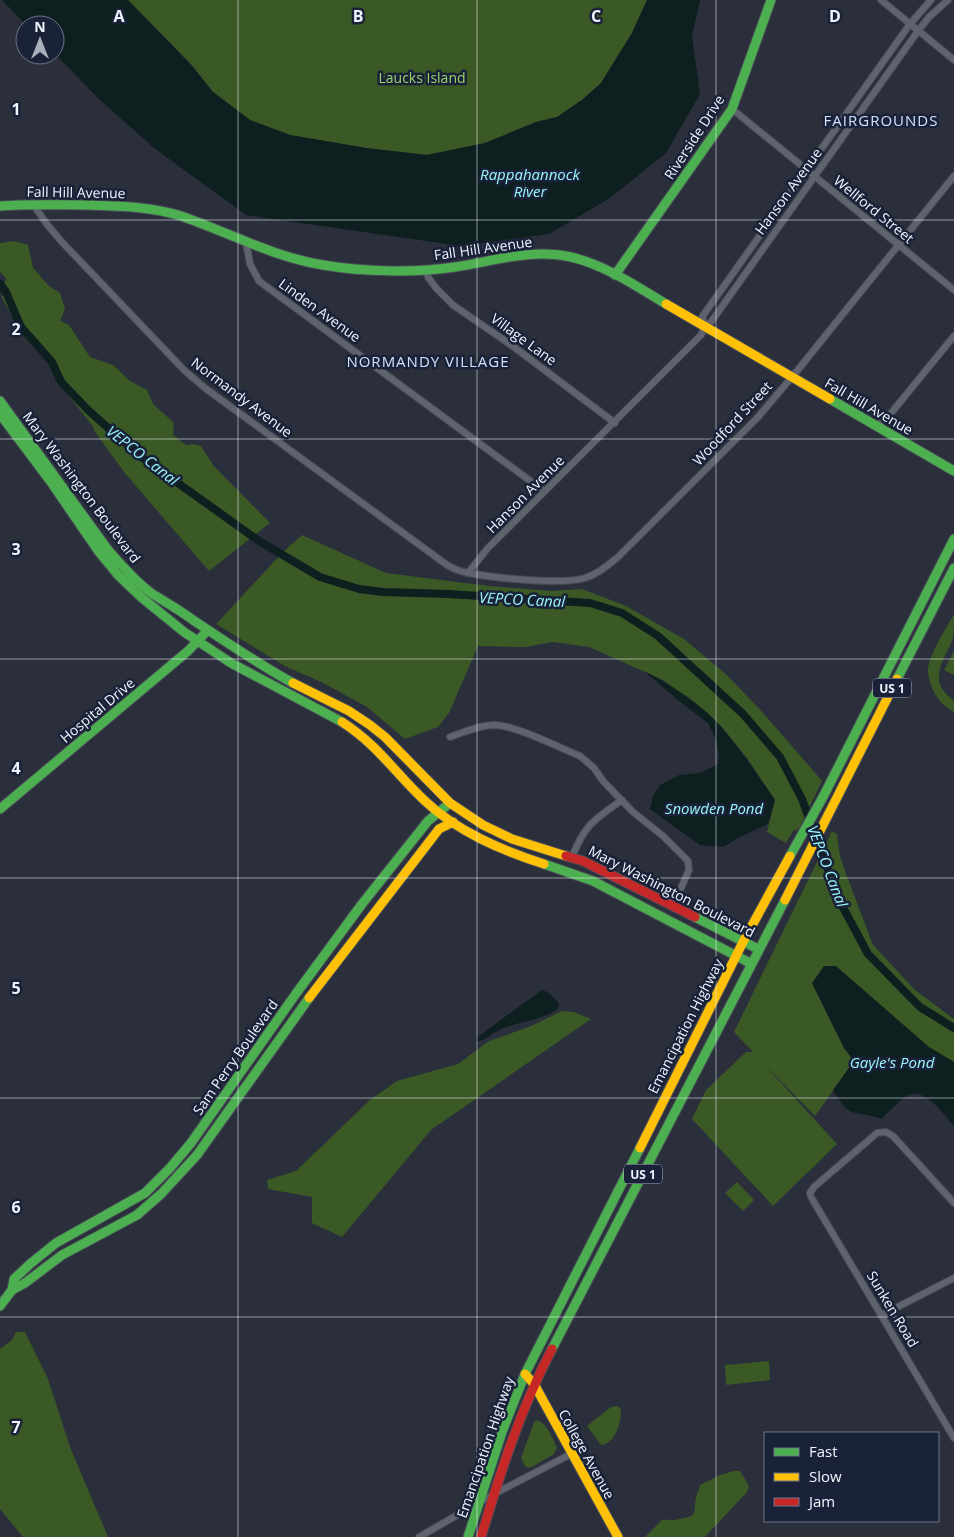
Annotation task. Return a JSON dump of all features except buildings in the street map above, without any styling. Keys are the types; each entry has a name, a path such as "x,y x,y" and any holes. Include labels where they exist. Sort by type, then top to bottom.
{"street":[{"name":"Riverside Drive","path":"615,275 732,109 771,0"},
{"path":"880,0 954,60"},
{"name":"Hanson Avenue","path":"705,326 702,317 910,24 931,0"},
{"name":"Hanson Avenue","path":"468,573 487,549 544,491 701,336 705,326 711,322 918,31 929,17 948,0"},
{"name":"Wellford Street","path":"732,109 954,290"},
{"name":"Woodford Street","path":"468,573 521,579 566,581 585,578 602,570 627,549 758,417 954,176"},
{"name":"Fall Hill Avenue","path":"0,206 33,204 122,206 159,210 295,259 317,264 368,269 426,269 540,254 570,257 589,262 705,326 954,471"},
{"name":"Normandy Avenue","path":"33,204 61,241 185,371 205,388 447,565 468,573"},
{"name":"Linden Avenue","path":"246,242 250,264 259,281 544,491"},
{"name":"Village Lane","path":"426,269 428,277 436,288 453,304 522,353 614,423"},
{"path":"878,426 892,412 954,336"},
{"name":"Mary Washington Boulevard","path":"0,400 108,550 126,571 150,592 263,667 325,698 370,725 385,737 450,803 482,825 512,839 572,857 608,873 758,949"},
{"name":"Mary Washington Boulevard","path":"0,414 45,474 108,565 128,585 199,641 245,671 357,732 374,746 404,780 438,812 453,822 500,849 574,872 593,881 750,963"},
{"name":"Emancipation Highway","path":"468,1537 502,1432 524,1376 742,942 823,797 954,539"},
{"name":"Emancipation Highway","path":"481,1537 509,1448 534,1384 644,1173 750,963 807,857 954,568"},
{"name":"Hospital Drive","path":"0,809 199,641 208,630"},
{"path":"450,737 493,725 516,730 580,756 594,768 603,781 622,800 688,861 689,870 681,888 668,904"},
{"path":"572,857 580,838 588,826 622,800"},
{"name":"Sam Perry Boulevard","path":"0,1306 12,1290 14,1279 56,1243 138,1198 170,1168 191,1143 300,988 362,904 428,821 450,803"},
{"name":"Sam Perry Boulevard","path":"12,1290 22,1286 61,1255 136,1215 163,1194 197,1155 374,912 439,829 453,822"},
{"name":"Sunken Road","path":"954,1203 893,1136 886,1132 877,1133 814,1187 810,1193 811,1198 954,1438"},
{"path":"882,1315 954,1278"},
{"path":"524,1376 534,1384"},
{"name":"College Avenue","path":"534,1384 618,1537"},
{"path":"419,1537 494,1494 571,1454"}],"green space":[{"name":"Laucks Island","path":"128,0 647,0 632,33 601,83 582,100 557,117 536,122 485,143 427,155 366,148 290,135 250,120 213,92 191,64"},
{"path":"14,241 28,245 33,268 49,286 60,293 65,309 60,321 69,325 90,357 113,365 130,381 147,390 153,404 174,423 173,435 186,445 201,446 213,465 270,523 209,571 124,472 92,425 60,385 48,362 24,337 2,298 6,278 0,272 0,243"},
{"path":"302,535 386,573 489,586 552,591 582,589 626,606 684,639 728,676 765,715 822,781 799,829 793,831 786,843 767,832 775,800 747,758 721,726 706,712 663,680 589,647 553,642 525,647 478,646 449,713 438,727 405,739 367,707 323,683 285,666 216,624 284,551"},
{"path":"954,614 953,638 942,663 939,678 941,686 954,701 954,712 937,697 928,676 928,671 934,650"},
{"path":"954,651 954,675 944,670"},
{"path":"832,831 837,834 840,856 873,945 915,990 954,1019 954,1062 812,983 844,1048 854,1061 815,1116 763,1063 837,1144 773,1206 692,1119 706,1090 746,1052 753,1052 734,1032"},
{"path":"562,1011 574,1012 591,1019 431,1130 342,1237 312,1223 312,1197 268,1189 267,1180 296,1171 370,1100 397,1081 458,1064 489,1041 529,1027"},
{"path":"737,1182 754,1200 743,1211 725,1193"},
{"path":"16,1332 25,1332 48,1379 70,1447 108,1537 23,1537 0,1509 0,1349 12,1340"},
{"path":"769,1361 770,1380 726,1385 725,1365"},
{"path":"617,1406 621,1409 617,1431 610,1440 601,1445 587,1426 611,1407"},
{"path":"536,1420 546,1427 557,1447 554,1454 530,1468 525,1466 521,1458"},
{"path":"740,1471 749,1486 747,1492 705,1537 645,1537 662,1520 677,1520 690,1517 695,1511 696,1497 700,1485 720,1475"}],"water":[{"name":"Rappahannock River","path":"2,0 128,0 191,65 213,92 250,120 290,135 366,148 427,155 485,143 536,122 557,117 582,100 601,83 632,33 647,0 700,0 692,36 700,94 666,153 610,198 549,234 461,246 246,215 154,148 99,99 65,64 65,15 16,15"},
{"name":"Snowden Pond","path":"644,671 696,703 714,719 729,737 775,800 768,824 723,847 700,845 650,809 653,796 660,785 679,775 700,773 718,764 719,757 716,740 708,723"},
{"name":"Gayle's Pond","path":"824,966 836,966 929,1047 954,1062 954,1126 932,1102 919,1094 905,1097 882,1119 853,1112 839,1100 833,1090 854,1061 844,1048 812,983"},
{"path":"542,990 559,1003 558,1009 544,1016 508,1026 476,1042 476,1038"}],"waterway":[{"name":"VEPCO Canal","path":"0,284 6,292 21,327 52,362 61,382 89,411 140,456 259,541 320,577 359,589 383,592 449,594 590,603 622,613 658,636 743,714 780,757 802,799 839,900 868,954 920,1007 954,1028"}],"traffic: fast":[{"path":"615,275 732,109 771,0"},
{"path":"0,206 83,205 157,210 199,222 286,256 323,265 355,269 423,270 455,267 528,255 542,254 571,257 596,265 632,283 666,304"},
{"path":"830,399 954,471"},
{"path":"0,401 108,550 134,578 151,593 255,661 293,683"},
{"path":"0,414 51,482 99,552 118,575 141,597 184,632 231,663 342,722"},
{"path":"790,856 823,797 954,539"},
{"path":"897,679 954,568"},
{"path":"0,809 188,651 208,630"},
{"path":"0,1306 12,1290 14,1279 30,1264 56,1243 145,1193 170,1168 191,1143 295,995 362,904 428,821 450,803"},
{"path":"544,864 593,881 750,963"},
{"path":"552,1349 785,900"},
{"path":"695,917 758,949"},
{"path":"12,1290 25,1283 62,1255 137,1215 161,1194 197,1155 309,998"},
{"path":"468,1537 502,1432 525,1374 640,1148"}],"traffic: slow":[{"path":"666,304 830,399"},
{"path":"785,900 897,679"},
{"path":"293,683 349,711 370,725 385,737 450,803 483,825 512,839 566,856"},
{"path":"342,722 366,740 414,791 451,822 496,846 544,864"},
{"path":"309,998 439,829 453,822"},
{"path":"640,1148 743,942 790,856"},
{"path":"525,1374 534,1384 618,1537"}],"traffic: jam":[{"path":"566,856 583,861 695,917"},
{"path":"481,1537 521,1418 552,1349"}],"district":[{"name":"FAIRGROUNDS","path":"881,120"},
{"name":"NORMANDY VILLAGE","path":"428,361"}]}
